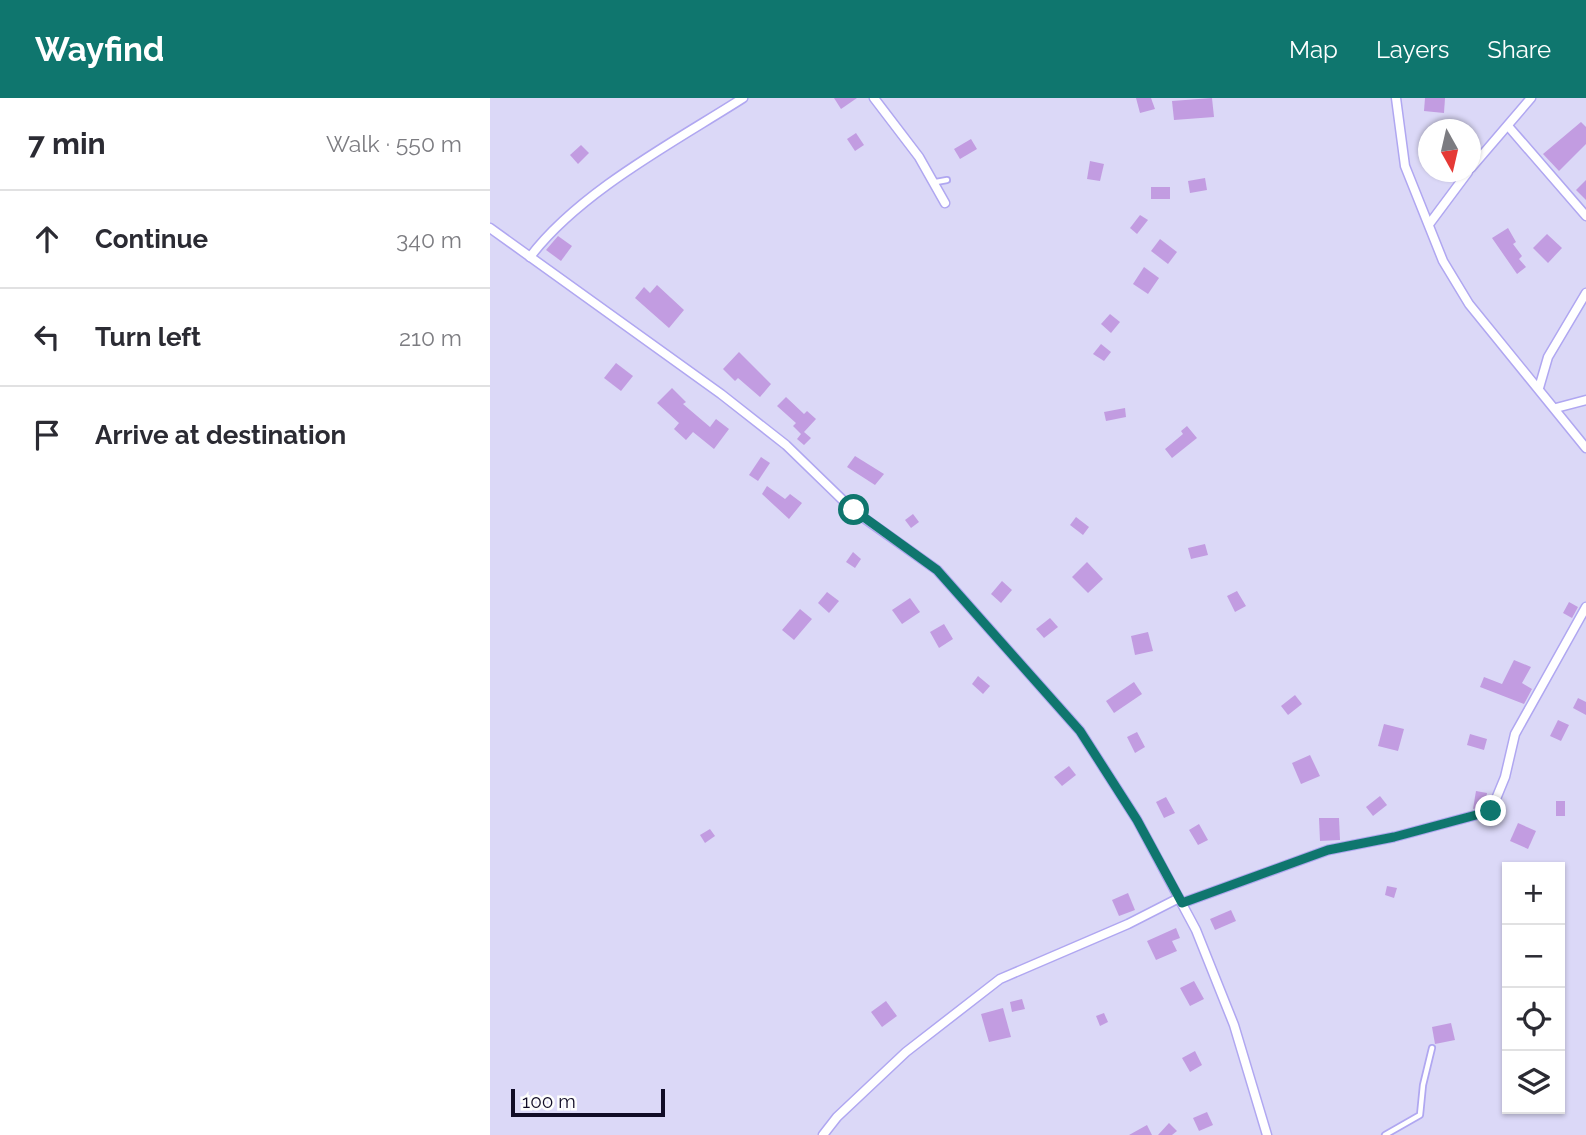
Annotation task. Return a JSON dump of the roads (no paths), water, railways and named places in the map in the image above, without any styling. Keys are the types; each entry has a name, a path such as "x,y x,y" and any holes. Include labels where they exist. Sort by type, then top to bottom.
{"street":[{"path":"530,257 545,238 565,220 630,170 743,98"},
{"path":"874,98 936,182 945,202"},
{"path":"1396,98 1405,166 1443,261 1469,304 1586,448"},
{"path":"1481,156 1531,98"},
{"path":"1508,126 1586,216"},
{"path":"1430,223 1460,182"},
{"path":"490,228 721,394 786,445 854,510 937,570 1080,731 1137,820 1196,930 1234,1026 1267,1135"},
{"path":"1539,388 1548,357 1586,293"},
{"path":"1556,408 1586,400"},
{"path":"823,1135 837,1117 906,1052 1000,979 1181,901 1328,850 1394,837 1491,811 1505,777 1515,734 1586,607"}],"lane":[{"path":"936,182 947,180"},
{"path":"1385,1135 1420,1115 1423,1084 1432,1048"}]}
